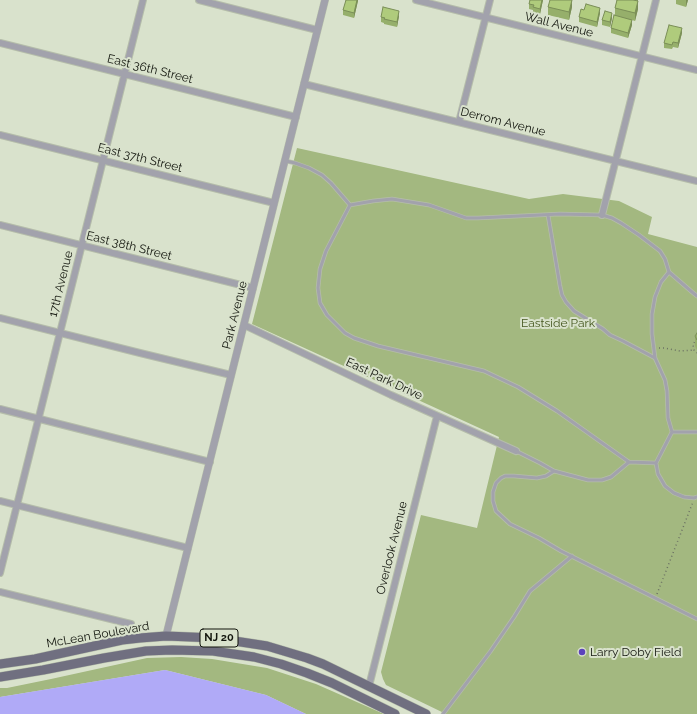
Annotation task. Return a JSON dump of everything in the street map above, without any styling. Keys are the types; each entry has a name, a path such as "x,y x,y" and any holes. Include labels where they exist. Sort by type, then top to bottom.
{"main road":[{"name":"McLean Boulevard","path":"0,664 35,659 122,640 140,638 166,636 215,638 250,642 293,653 323,664 426,714"},
{"name":"McLean Boulevard","path":"0,677 111,656 146,651 214,651 254,657 307,673 395,714"}],"street":[{"name":"17th Avenue","path":"0,573 142,0"},
{"path":"199,0 317,30"},
{"name":"Park Avenue","path":"166,636 325,0"},
{"name":"Wall Avenue","path":"416,0 697,70"},
{"path":"460,122 490,0"},
{"path":"602,215 656,0"},
{"name":"East 36th Street","path":"0,42 296,117"},
{"name":"Derrom Avenue","path":"304,84 697,181"},
{"name":"East 37th Street","path":"0,135 274,203"},
{"name":"East 38th Street","path":"0,226 253,288"},
{"path":"0,318 231,375"},
{"name":"East Park Drive","path":"244,325 385,392 516,451"},
{"path":"0,409 210,462"},
{"name":"Overlook Avenue","path":"369,686 437,416"},
{"path":"0,501 188,548"},
{"path":"0,592 131,624"}],"lane":[{"path":"285,161 309,168 322,176 331,183 350,205"},
{"path":"350,205 392,199 428,205 466,218 602,215 621,223 640,235 660,251 670,272 697,296"},
{"path":"350,205 326,251 320,269 318,288 320,303 327,315 345,333 365,342 397,351 484,371 518,388 557,411 629,462 656,463"},
{"path":"548,215 560,286 562,295 566,302 574,310 610,335 655,358"},
{"path":"670,272 661,282 655,297 652,314 653,348 655,358 666,385 668,418 672,432 656,463 658,474 665,486 674,493 684,497 695,498"},
{"path":"672,432 697,432"},
{"path":"516,451 554,471 588,480 602,480 611,477 629,462"},
{"path":"554,471 546,476 536,478 514,476 505,476 501,478 496,483 493,492 493,501 496,511 510,524 697,619"},
{"path":"443,714 490,652 530,591 572,556"}],"path":[{"path":"697,339 693,345 694,350 697,353"},
{"path":"653,348 664,348 680,351 694,350"},
{"path":"658,592 695,498"}],"green space":[{"name":"Eastside Park","path":"297,148 529,199 563,194 619,201 652,217 648,234 697,247 697,714 446,714 386,685 381,672 421,515 477,528 499,437 252,324"},
{"path":"181,657 212,659 267,668 316,684 384,714 306,714 266,695 165,670 0,697 0,688 7,688 147,658"}],"shaded area":[{"path":"165,670 266,695 306,714 0,714 0,697"}],"building":[{"path":"346,0 357,0 354,13 343,10"},
{"path":"530,0 542,0 540,9 529,4"},
{"path":"550,0 572,0 569,12 548,7"},
{"path":"617,0 638,1 635,13 615,8"},
{"path":"586,4 600,8 597,22 579,17 581,9 584,10"},
{"path":"383,7 399,11 397,22 381,17"},
{"path":"605,11 612,13 610,22 602,20"},
{"path":"614,15 632,20 628,33 611,28"},
{"path":"669,25 682,28 678,43 673,42 672,45 664,43"}],"place":[{"name":"Larry Doby Field","path":"582,652"}]}
